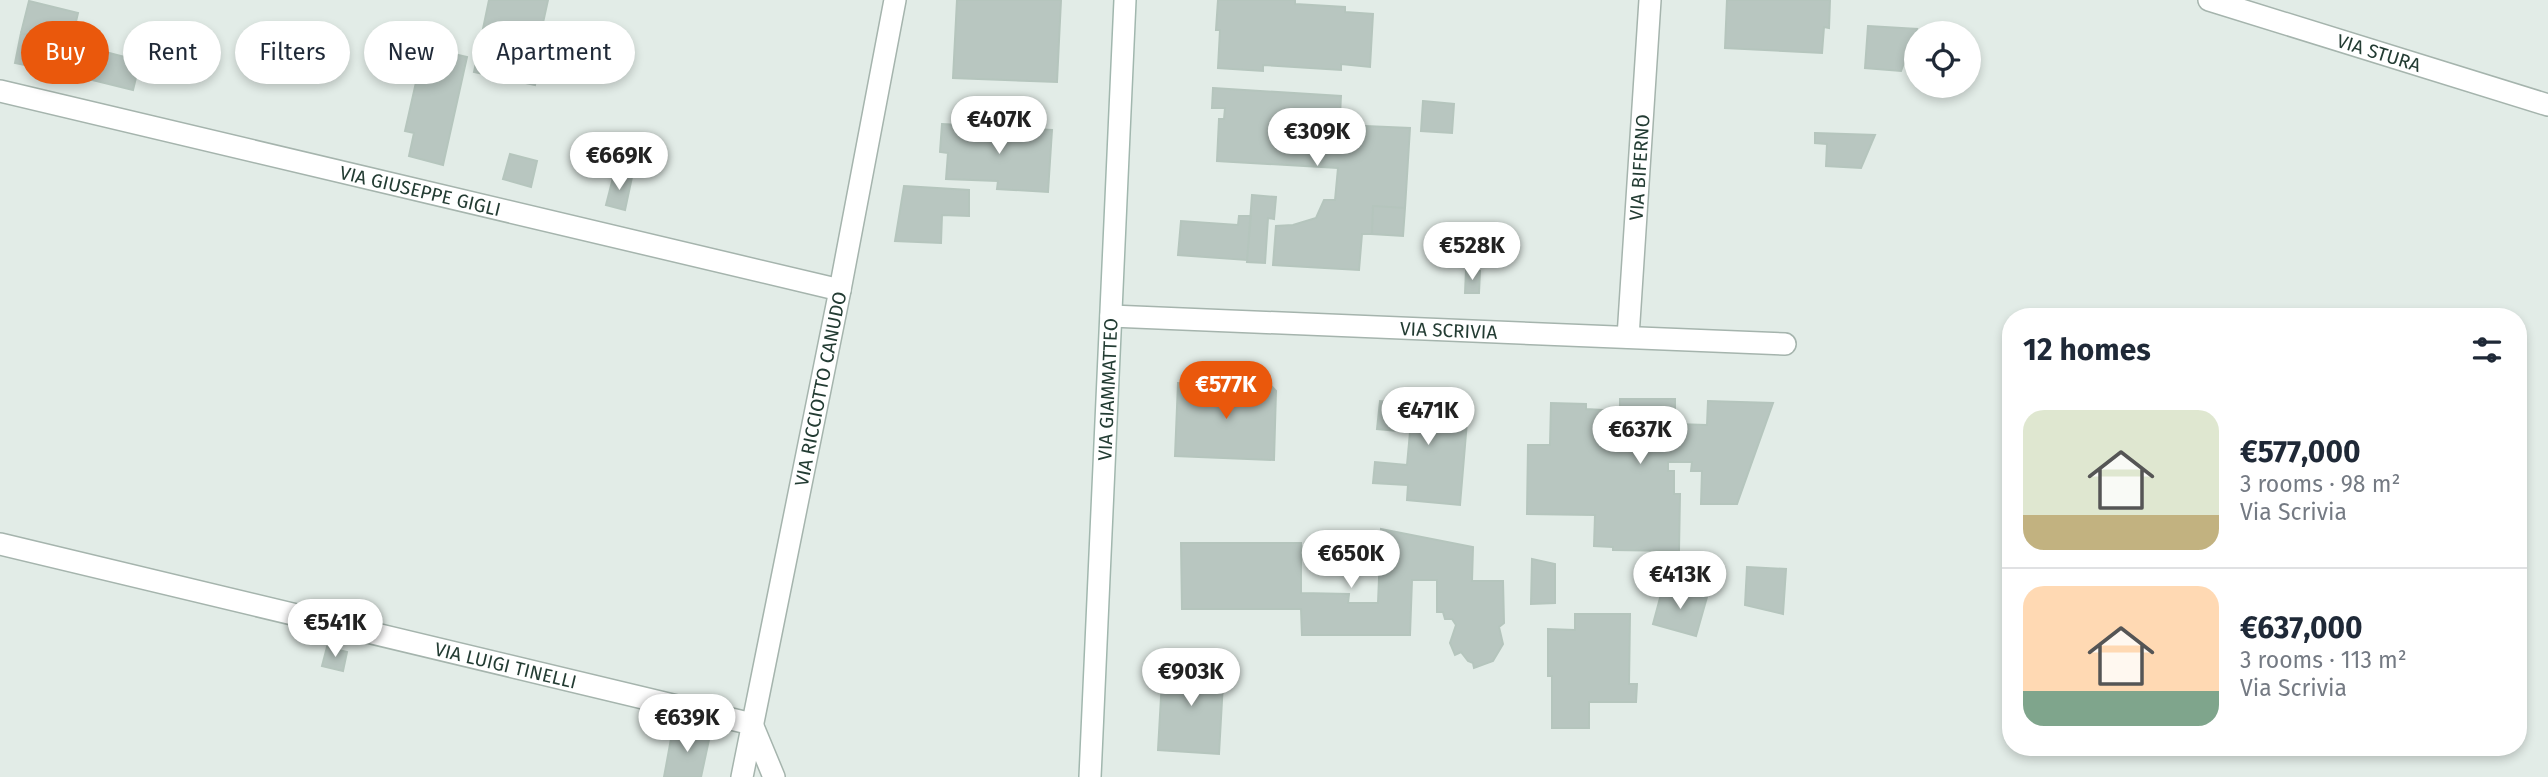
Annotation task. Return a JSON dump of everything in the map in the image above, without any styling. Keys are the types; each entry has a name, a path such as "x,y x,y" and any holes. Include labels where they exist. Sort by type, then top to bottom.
{"street":[{"name":"VIA RICCIOTTO CANUDO","path":"742,777 895,0"},
{"name":"VIA GIAMMATTEO","path":"1090,777 1125,0"},
{"name":"VIA BIFERNO","path":"1628,337 1650,0"},
{"name":"VIA STURA","path":"2209,0 2548,105"},
{"name":"VIA GIUSEPPE GIGLI","path":"0,91 840,290"},
{"name":"VIA SCRIVIA","path":"1111,316 1785,344"},
{"name":"VIA LUIGI TINELLI","path":"0,544 752,724"},
{"path":"752,724 774,777"}],"building":[{"path":"489,0 548,0 543,21 485,21"},
{"path":"957,0 1061,0 1057,82 953,78"},
{"path":"1218,0 1295,0 1295,4 1345,7 1345,12 1373,14 1370,67 1341,64 1341,70 1263,65 1263,71 1218,68"},
{"path":"1727,0 1830,0 1829,28 1824,27 1822,53 1725,48"},
{"path":"29,1 78,13 76,21 24,21"},
{"path":"1868,26 1904,28 1904,63 1901,71 1865,68"},
{"path":"21,33 21,64 15,63"},
{"path":"109,53 123,57 123,84 134,84 133,90 109,84"},
{"path":"458,55 467,57 443,165 409,156 414,133 405,131 416,84 458,84"},
{"path":"1213,88 1341,96 1339,134 1366,136 1366,126 1410,128 1405,208 1373,206 1372,234 1362,234 1359,270 1273,265 1276,226 1293,225 1316,218 1324,200 1335,200 1338,168 1217,161 1219,119 1224,119 1225,108 1212,108"},
{"path":"1423,101 1454,104 1452,133 1421,131"},
{"path":"942,124 1052,130 1048,192 997,189 998,181 946,179 948,153 940,152"},
{"path":"1815,133 1875,135 1861,168 1826,166 1827,144 1815,143"},
{"path":"510,154 537,161 531,187 503,179"},
{"path":"614,174 632,177 625,210 606,205"},
{"path":"904,186 969,190 969,216 942,215 941,243 895,241"},
{"path":"1252,195 1276,197 1274,219 1268,218 1265,263 1247,262"},
{"path":"1373,206 1405,208 1403,236 1372,234"},
{"path":"1239,216 1251,216 1247,260 1178,255 1181,221 1238,225"},
{"path":"1466,270 1480,271 1479,293 1465,293"},
{"path":"1222,378 1231,388 1244,378 1255,390 1265,379 1276,391 1274,460 1175,456 1178,383 1214,384"},
{"path":"1414,393 1469,398 1460,505 1407,500 1408,485 1373,483 1375,462 1407,465 1410,432 1377,429 1380,401 1413,404"},
{"path":"1620,399 1675,399 1675,424 1707,425 1708,401 1773,403 1737,504 1701,504 1702,471 1691,471 1692,462 1668,462 1668,471 1674,471 1674,494 1680,494 1679,551 1613,550 1613,547 1594,546 1595,515 1527,514 1528,445 1550,445 1551,403 1586,404 1586,409 1620,411"},
{"path":"1381,529 1473,547 1472,581 1503,581 1504,623 1499,627 1503,644 1493,661 1474,668 1473,663 1461,652 1455,655 1450,643 1456,625 1452,619 1445,619 1443,612 1437,612 1437,580 1412,580 1410,635 1302,635 1301,609 1182,609 1181,543 1301,543 1301,593 1349,594 1348,603 1378,603"},
{"path":"1532,559 1555,564 1555,603 1531,604"},
{"path":"1747,567 1786,569 1783,614 1745,605"},
{"path":"1663,587 1707,597 1696,636 1653,624"},
{"path":"1575,614 1630,614 1629,684 1637,684 1636,702 1589,702 1589,728 1552,728 1548,629 1575,630"},
{"path":"327,647 347,652 343,671 322,666"},
{"path":"1163,662 1224,665 1219,754 1158,750"},
{"path":"673,728 710,735 701,777 664,777"}]}
